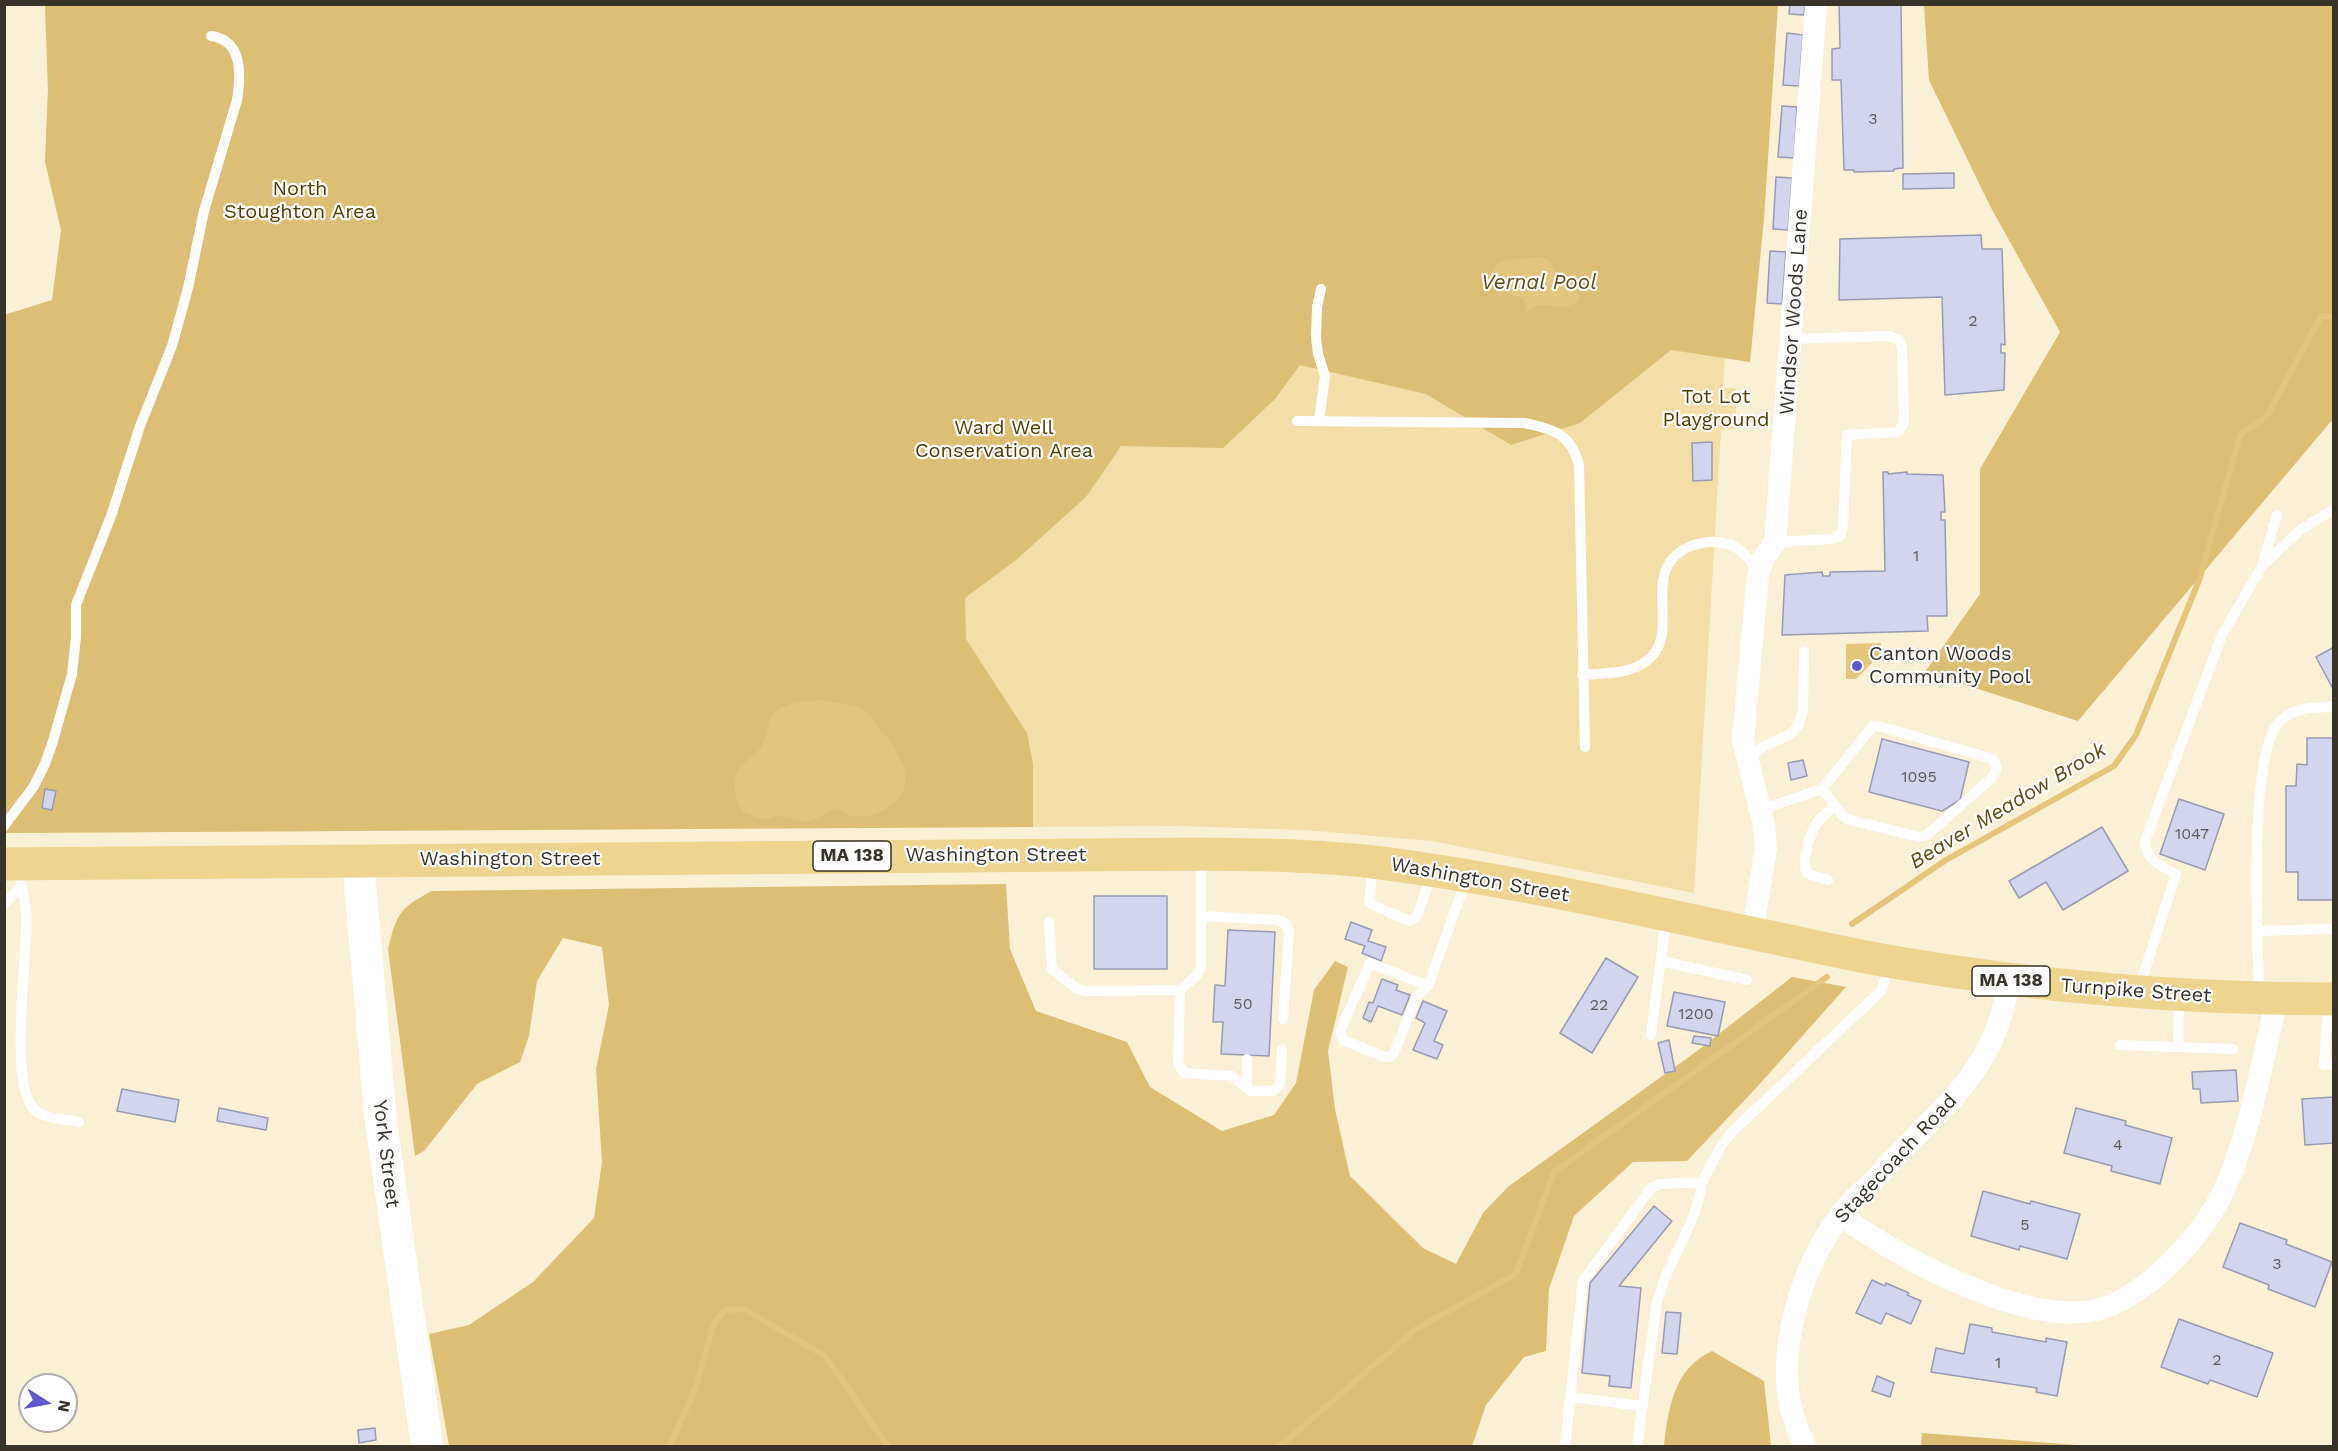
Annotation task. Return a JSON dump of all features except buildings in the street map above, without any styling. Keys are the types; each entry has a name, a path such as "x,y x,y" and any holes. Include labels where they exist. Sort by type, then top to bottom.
{"main road":[{"name":"Washington Street","path":"14,872 358,861 1201,854 1316,856 1433,871 1680,919"},
{"name":"Turnpike Street","path":"1680,919 1890,962 2009,980 2138,993 2268,999 2331,999"}],"street":[{"name":"Windsor Woods Lane","path":"1752,933 1766,849 1764,825 1743,740 1743,721 1758,574 1763,559 1775,542 1816,4"},
{"name":"York Street","path":"358,861 381,1122 427,1446"},
{"name":"Stagecoach Road","path":"1805,1446 1790,1404 1787,1378 1790,1346 1803,1284 1824,1239 1840,1215 1972,1075 1997,1031 2005,1007 2009,980"},
{"path":"1840,1215 1884,1243 1948,1278 2014,1302 2041,1309 2070,1312 2099,1309 2125,1297 2150,1280 2181,1253 2206,1222 2224,1189 2239,1153 2268,999"}],"lane":[{"path":"4,826 27,798 48,755 72,674 76,637 76,605 94,563 140,426 179,327 204,211 237,100 240,81 237,60 228,42 222,37 211,36"},
{"path":"1319,421 1325,376 1316,338 1317,307 1321,289"},
{"path":"1775,542 1831,539 1840,536 1843,527 1847,435 1897,432 1904,420 1902,348 1899,340 1889,336 1792,339"},
{"path":"1297,421 1524,423 1544,427 1558,433 1572,444 1579,465 1585,747"},
{"path":"2262,566 2299,531 2334,509"},
{"path":"2138,993 2176,874 2158,865 2149,857 2145,841 2222,635 2262,566 2277,515"},
{"path":"1582,675 1624,671 1644,663 1652,656 1662,632 1661,589 1664,576 1674,558 1685,549 1697,544 1714,542 1730,545 1748,557 1758,574"},
{"path":"1747,759 1766,745 1791,734 1799,724 1803,710 1804,651"},
{"path":"2268,999 2258,931 2258,810 2262,775 2271,735 2278,723 2298,710 2334,707"},
{"path":"1760,810 1822,789 1873,726 1990,758 1997,767 1993,777 1927,835 1919,837 1846,819 1822,789"},
{"path":"1828,880 1808,874 1804,868 1809,839 1816,824 1835,806"},
{"path":"1049,922 1052,969 1077,989 1086,991 1179,990 1200,972 1201,854"},
{"path":"1374,862 1369,903 1409,921 1417,916 1433,871"},
{"path":"4,904 14,872"},
{"path":"14,872 26,912 22,1080 30,1103 36,1111 79,1122"},
{"path":"1428,986 1370,963 1340,1031 1340,1036 1343,1040 1384,1057 1390,1057 1394,1053 1417,996 1428,986 1467,877"},
{"path":"1201,916 1278,920 1286,924 1289,932 1282,1018"},
{"path":"1651,1035 1661,961 1680,919"},
{"path":"2258,931 2334,929"},
{"path":"1661,961 1747,980"},
{"path":"1637,1446 1658,1301 1666,1275 1691,1222 1702,1182 1721,1146 1731,1133 1882,990 1890,962"},
{"path":"1179,990 1179,1069 1188,1074 1232,1076 1247,1089 1255,1092 1276,1090 1280,1084 1282,1050"},
{"path":"2178,1047 2179,995"},
{"path":"2331,999 2324,1065 2334,1064"},
{"path":"2120,1045 2233,1049"},
{"path":"1247,1059 1247,1089"},
{"path":"1565,1446 1583,1281 1651,1188 1661,1184 1702,1182"},
{"path":"1571,1397 1641,1406"}],"green space":[{"name":"Ward Well Conservation Area","path":"45,5 1744,11 1723,388 1736,388 1736,429 1721,430 1694,893 1432,841 1305,830 1176,826 5,833 4,353 123,284 45,162 48,90"},
{"name":"Ward Well Conservation Area","path":"45,5 1778,5 1764,219 1750,362 1671,350 1580,423 1511,445 1426,394 1300,365 1275,399 1223,448 1121,446 1086,497 1016,560 965,598 966,639 1027,733 1033,764 1033,827 5,833 4,315 52,300 61,230 45,162 48,90"},
{"path":"1924,5 2333,5 2333,419 2078,721 1925,672 1980,594 1980,469 2060,332 1990,206 1929,80"},
{"path":"1006,884 1010,949 1036,1011 1127,1042 1150,1087 1222,1131 1274,1115 1296,1083 1314,990 1335,961 1348,967 1328,1051 1335,1109 1350,1176 1423,1248 1456,1264 1483,1213 1509,1186 1693,1054 1792,977 1846,987 1758,1086 1687,1161 1633,1162 1574,1216 1549,1289 1546,1351 1524,1357 1486,1405 1472,1446 449,1446 429,1334 469,1325 533,1282 594,1218 602,1162 596,1069 609,1005 602,947 563,938 537,981 529,1036 520,1062 477,1084 424,1151 415,1156 388,949 401,913 412,902 432,891"},
{"path":"1712,1351 1764,1381 1771,1446 1664,1446 1671,1404 1681,1379 1699,1358"},
{"path":"1922,1433 2089,1446 1921,1446"}],"water":[{"name":"Vernal Pool","path":"1542,257 1549,261 1560,277 1579,294 1579,300 1574,304 1564,307 1537,305 1530,311 1526,311 1524,299 1497,289 1491,283 1491,274 1501,263 1509,260"},
{"name":"Canton Woods Community Pool","path":"1881,643 1881,654 1856,679 1846,679 1846,644"},
{"path":"818,700 855,706 871,715 880,731 891,742 904,768 905,779 899,798 891,806 873,815 852,816 836,808 812,821 802,821 780,815 766,820 742,812 737,801 735,778 740,767 763,744 773,715 786,706"}],"waterway":[{"name":"Beaver Meadow Brook","path":"1852,924 1946,860 2114,766 2136,735 2200,578 2240,435 2267,416 2321,316 2334,317"},
{"name":"Beaver Meadow Brook","path":"1280,1446 1416,1329 1516,1274 1554,1172 1827,977"},
{"name":"Beaver Meadow Brook","path":"670,1446 695,1389 714,1323 726,1310 744,1309 825,1356 888,1446"}],"place":[{"name":"Canton Woods Community Pool","path":"1857,666"}],"park label":[{"name":"North Stoughton Area","path":"300,200"},
{"name":"Tot Lot Playground","path":"1716,408"}]}
